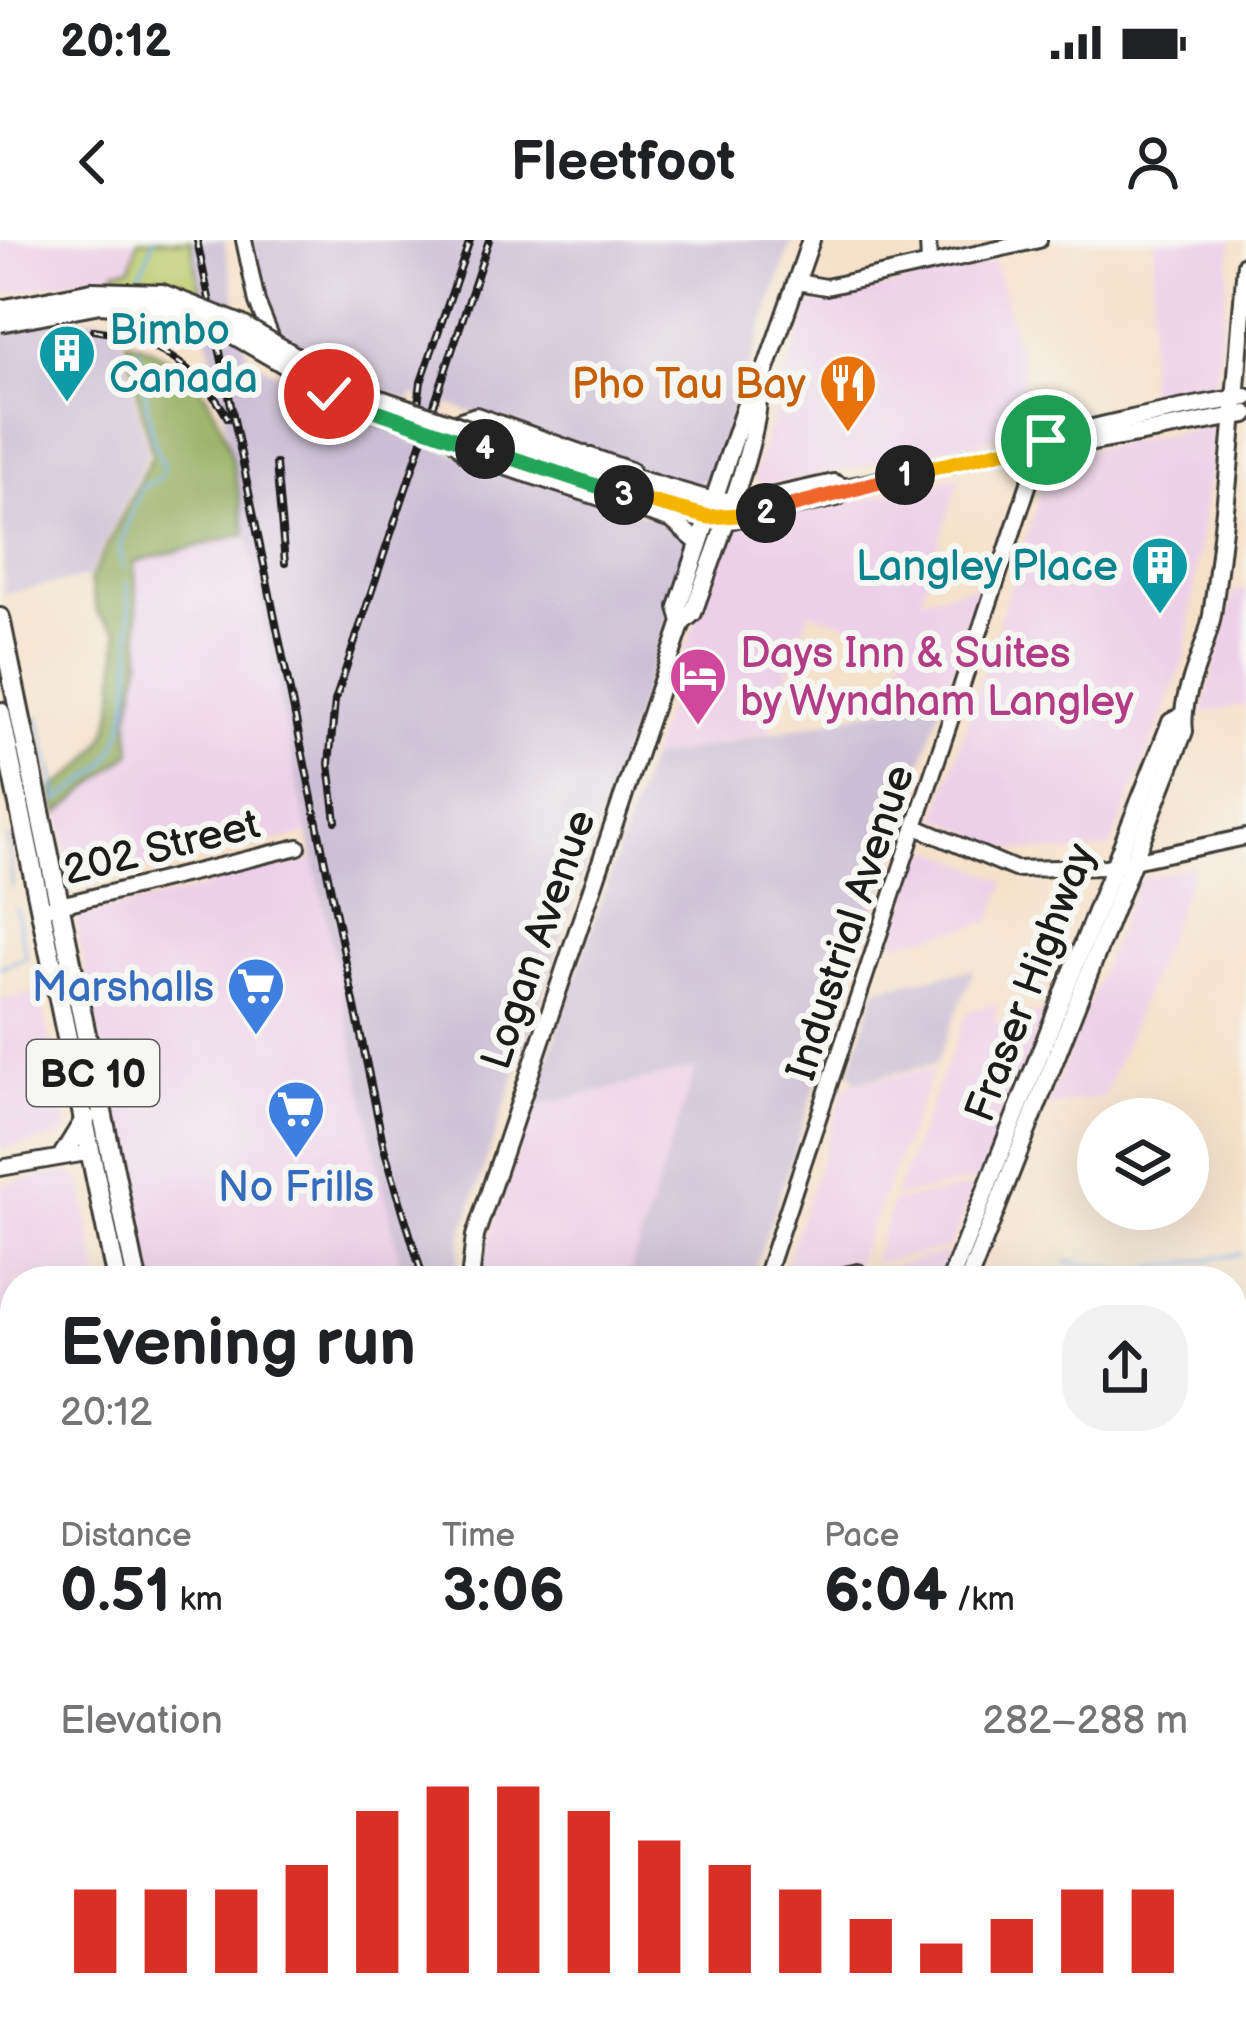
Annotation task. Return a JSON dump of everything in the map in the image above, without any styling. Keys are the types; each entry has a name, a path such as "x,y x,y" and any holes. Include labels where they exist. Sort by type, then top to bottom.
{"highway":[{"name":"BC 10","path":"0,619 114,1266"},
{"name":"BC 10","path":"0,712 134,1266"},
{"path":"64,1154 86,1118"},
{"path":"92,1152 112,1162"}],"main road":[{"name":"Logan Avenue","path":"472,1266 476,1236 682,622 693,613 745,407 758,392 811,240"},
{"name":"Fraser Highway","path":"974,1266 1184,731 1182,716 1211,622 1240,406 1246,264"},
{"path":"0,309 111,289 162,293 241,324 354,390 487,442 719,510 834,483 845,488"},
{"path":"0,323 100,304 166,309 216,326 350,403 719,510 837,497 845,488 1032,447 1055,449 1240,406"},
{"name":"Logan Avenue","path":"682,622 678,607 699,543 739,476 759,412 758,392"},
{"path":"656,488 625,468 476,416 442,427 467,454 672,520 699,543"},
{"path":"739,476 758,500"},
{"name":"Fraser Highway","path":"956,1266 1171,722 1182,716"}],"street":[{"path":"244,240 262,317 288,362 350,396 442,427"},
{"path":"928,240 929,264"},
{"path":"797,281 826,287 1039,240"},
{"name":"Industrial Avenue","path":"769,1266 1035,465 1032,447"},
{"path":"916,827 1015,869 1114,865 1246,837"},
{"name":"202 Street","path":"50,908 298,847"},
{"path":"0,1168 92,1152"}],"shaded area":[{"path":"0,240 138,240 131,267 0,296"},
{"path":"189,240 224,240 248,358 342,409 411,430 422,398 412,395 411,401 366,386 281,343 262,295 250,240 792,240 712,475 700,483 688,486 448,404 432,446 674,524 691,550 462,1234 458,1266 401,1266 285,725"},
{"path":"1155,240 1232,240 1215,392 1146,404"},
{"path":"995,262 1021,362 1025,432 765,486 753,478 809,305"},
{"path":"64,318 118,318 147,455 88,577 4,594 0,331"},
{"path":"1209,426 1214,434 1185,658 1111,847 1079,853 1006,849 937,817 1052,456"},
{"path":"960,477 921,598 984,584 944,696 885,707 906,642 809,612 769,732 649,759 726,529"},
{"path":"246,534 309,834 74,884 58,814 132,752 129,716 141,659 134,562"},
{"path":"1246,589 1246,704 1202,714 1233,592"},
{"path":"944,696 756,1266 632,1266 696,1068 532,1107 649,759"},
{"path":"935,849 1006,882 991,922 892,944 920,855"},
{"path":"314,860 401,1266 146,1266 145,1234 134,1228 76,922 83,915 198,890 225,877"},
{"path":"1195,865 1104,1096 1046,1108 1138,880"},
{"path":"974,969 936,1064 854,1082 856,1076 849,1074 877,988"},
{"path":"40,992 68,1128 60,1137 0,1150 0,1000"},
{"path":"998,1004 993,1023 1047,1011 982,1179 894,1197 968,1011"},
{"path":"697,1067 632,1266 484,1266 532,1107"},
{"path":"934,1069 855,1266 785,1266 846,1085"},
{"path":"66,1171 81,1181 97,1266 0,1266 0,1185"},
{"path":"974,1187 950,1247 872,1264 893,1202"},
{"path":"949,1252 944,1266 892,1266"}],"green space":[{"path":"138,240 191,240 200,290 116,276 115,270 131,267"},
{"path":"126,340 159,353 203,391 227,442 246,534 134,562 141,659 129,716 132,752 58,814 52,789 92,756 103,740 114,703 118,631 97,613 90,580 152,456"}],"waterway":[{"path":"136,284 154,240"},
{"path":"123,569 120,546 141,487 160,479 164,468 152,437 139,349"},
{"path":"38,716 59,801 103,766 123,727 131,678 126,583"},
{"path":"9,838 12,887"},
{"path":"0,967 26,958 16,909"},
{"path":"1167,1266 1240,1254"},
{"path":"1067,1262 1093,1266"}],"railway":[{"path":"197,240 384,1148 419,1266"},
{"path":"415,426 421,382 470,240"},
{"path":"336,821 329,764 335,701 489,240"},
{"path":"93,330 135,340 172,358 203,384 228,418"},
{"path":"276,464 285,563"}],"place":[{"name":"Bimbo Canada","path":"67,404"},
{"name":"Pho Tau Bay","path":"848,434"},
{"name":"Langley Place","path":"1160,616"},
{"name":"Days Inn & Suites by Wyndham Langley","path":"698,727"},
{"name":"Marshalls","path":"256,1037"},
{"name":"No Frills","path":"296,1160"}],"route":[{"path":"329,394 616,492 697,515 733,519 837,497 845,488 1046,440"}]}
